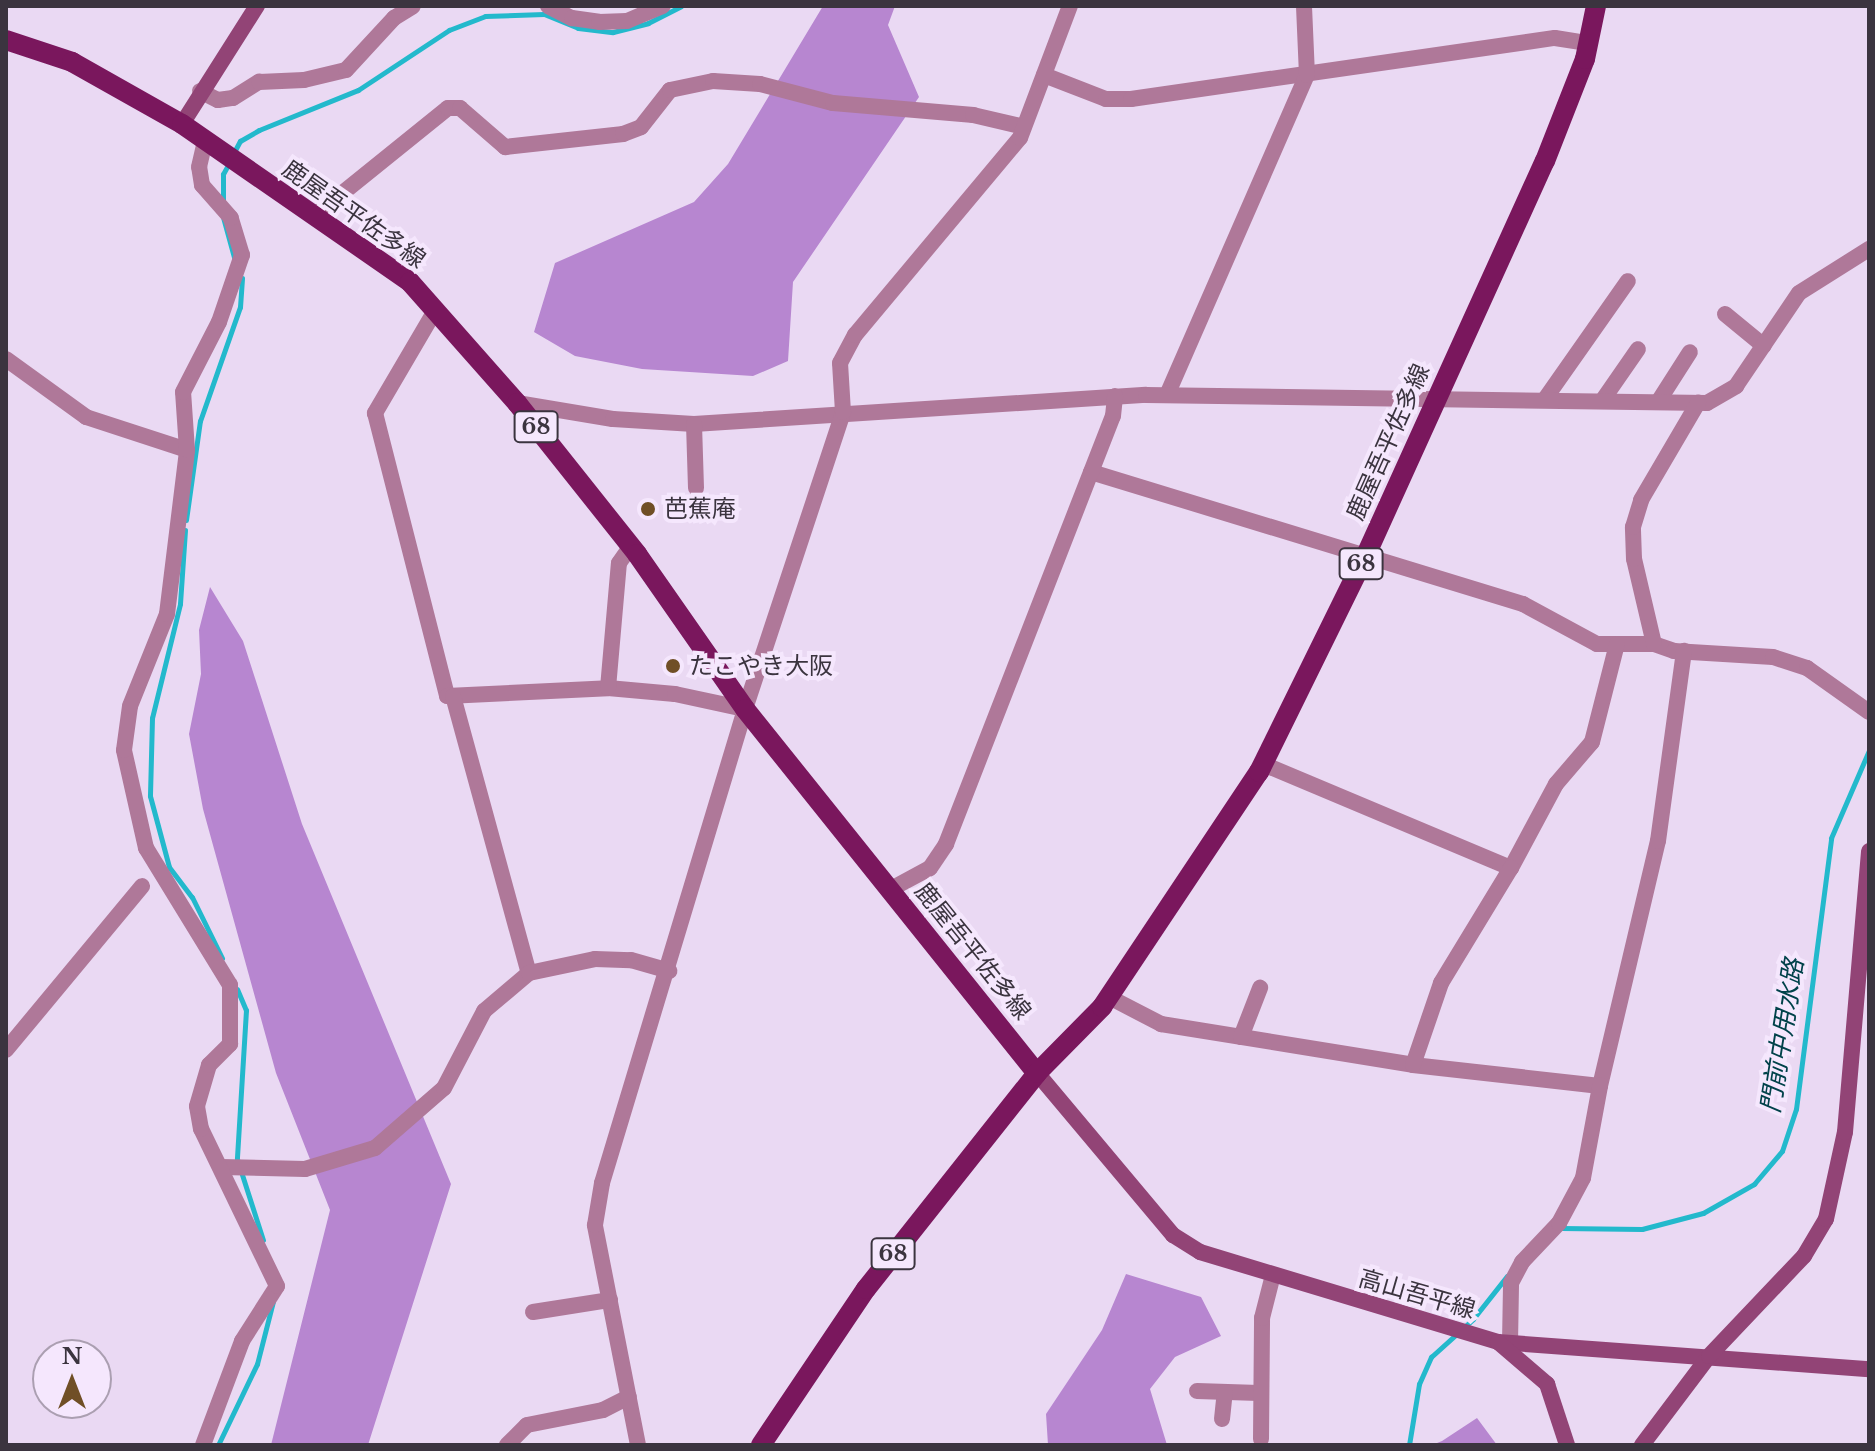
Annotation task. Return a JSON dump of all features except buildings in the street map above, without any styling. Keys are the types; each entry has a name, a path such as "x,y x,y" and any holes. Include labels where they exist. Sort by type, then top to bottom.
{"main road":[{"name":"鹿屋吾平佐多線","path":"6,40 72,62 182,124 410,282 517,403 631,546 745,709 1037,1073 1109,997 1263,764 1366,555 1545,161 1588,43 1596,6"},
{"name":"68","path":"770,1439 866,1289 1037,1073"}],"street":[{"path":"182,124 200,91 257,6"},
{"path":"200,91 218,100 233,98 259,82 304,80 346,70 394,18 413,6"},
{"path":"548,6 572,18 599,22 627,21 663,6"},
{"path":"638,1445 595,1225 597,1211 745,709 843,412 840,363 855,335 1024,127 1070,6"},
{"path":"1167,395 1307,75 1304,6"},
{"path":"1044,75 1106,99 1307,75 1555,38 1588,43"},
{"path":"314,216 448,108 460,108 505,147 623,134 641,127 670,90 713,81 760,84 833,103 973,115 1024,127"},
{"path":"203,1445 242,1341 277,1286 201,1129 197,1106 209,1065 230,1044 230,985 146,848 124,750 130,706 167,614 187,450 183,392 219,322 242,255 231,218 202,185 199,167 205,141"},
{"path":"517,403 613,419 694,424 1115,396 1698,403 1721,399 1764,346 1799,293 1869,249"},
{"path":"1545,399 1628,281"},
{"path":"436,309 380,396 375,429 447,696 608,688 675,694 745,709"},
{"path":"1725,314 1764,346"},
{"path":"1602,401 1638,349"},
{"path":"1658,402 1690,352"},
{"path":"6,359 86,417 187,450"},
{"path":"891,889 930,868 946,844 1091,472 1115,396"},
{"path":"1654,644 1634,559 1633,527 1641,500 1698,403"},
{"path":"694,424 696,488"},
{"path":"1091,472 1523,604 1597,644 1654,644 1684,651 1773,657 1807,668 1869,712"},
{"path":"608,688 619,563 631,546"},
{"path":"1413,1065 1441,983 1511,868 1556,784 1592,742 1617,644"},
{"path":"1567,1445 1547,1384 1504,1342 1511,1283 1522,1262 1559,1223 1583,1178 1600,1086 1658,841 1684,651"},
{"path":"453,696 529,973"},
{"path":"1263,764 1511,868"},
{"path":"1642,1445 1709,1356 1804,1256 1826,1219 1845,1132 1869,851"},
{"path":"6,1050 142,886"},
{"path":"221,1167 305,1169 375,1148 444,1088 484,1011 529,973 595,959 631,960 669,971"},
{"path":"1241,1037 1260,988"},
{"path":"1109,997 1161,1024 1413,1065 1600,1086"},
{"name":"高山吾平線","path":"1037,1073 1173,1235 1200,1252 1504,1342 1869,1369"},
{"path":"1261,1439 1262,1318 1273,1275"},
{"path":"533,1312 610,1300"},
{"path":"1197,1391 1259,1393"},
{"path":"1222,1419 1225,1392"},
{"path":"507,1445 527,1425 603,1410 629,1397"}],"shaded area":[{"path":"823,6 895,6 888,25 919,97 793,282 788,361 753,376 642,369 575,356 534,332 555,263 694,202 728,164"},
{"path":"210,587 243,641 302,824 451,1184 368,1445 271,1445 330,1210 276,1073 203,809 189,734 201,674 199,630"},
{"path":"1126,1274 1201,1297 1221,1336 1175,1357 1150,1389 1167,1445 1048,1445 1046,1414 1102,1330"},
{"path":"1477,1418 1497,1445 1432,1445 1442,1441"}],"waterway":[{"path":"233,154 240,141 259,130 358,90 449,30 485,16 544,14 578,28 613,32 648,23 681,6"},
{"path":"223,203 223,174 229,163"},
{"path":"223,217 235,261"},
{"path":"186,520 200,421 240,307 242,278"},
{"path":"185,530 180,604 152,718 150,796 169,867 192,897 222,958"},
{"name":"門前中用水路","path":"1561,1228 1642,1229 1703,1213 1754,1184 1782,1151 1796,1109 1831,838 1869,750"},
{"path":"237,989 246,1010 237,1159 263,1240"},
{"name":"門前中用水路","path":"1409,1445 1419,1384 1431,1357 1473,1319 1507,1276"},
{"path":"218,1445 257,1364 273,1301"}],"place":[{"name":"芭蕉庵","path":"648,509"},
{"name":"たこやき大阪","path":"673,666"}]}
